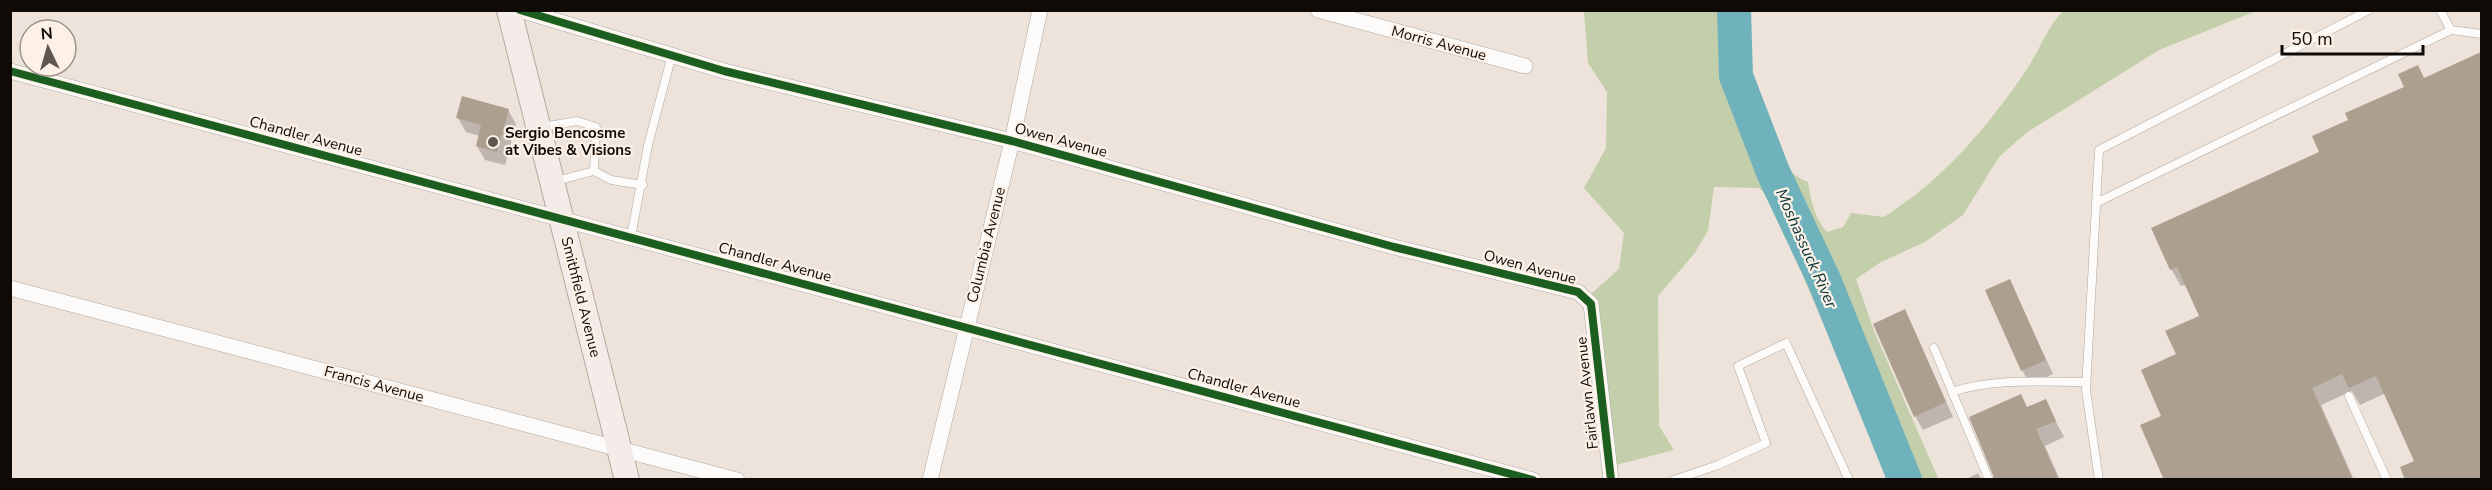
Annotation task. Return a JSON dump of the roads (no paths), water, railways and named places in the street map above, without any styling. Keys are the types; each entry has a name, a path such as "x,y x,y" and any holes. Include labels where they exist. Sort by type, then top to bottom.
{"main road":[{"name":"Smithfield Avenue","path":"509,10 627,480"}],"street":[{"name":"Owen Avenue","path":"520,10 724,71 1012,141 1394,247 1578,292 1591,304"},
{"name":"Columbia Avenue","path":"930,480 1012,141 1040,10"},
{"name":"Morris Avenue","path":"1318,10 1525,66"},
{"name":"Chandler Avenue","path":"10,70 1533,480"},
{"name":"Francis Avenue","path":"10,288 737,480"},
{"name":"Fairlawn Avenue","path":"1591,304 1611,480"}],"lane":[{"path":"2099,480 2086,382 2088,303 2098,202 2098,150 2369,10"},
{"path":"2440,10 2451,30"},
{"path":"2098,202 2451,30 2481,34"},
{"path":"631,237 648,145 672,55"},
{"path":"538,128 577,121 596,127 594,171"},
{"path":"552,182 594,171 610,180 642,185"},
{"path":"1674,480 1718,465 1766,443 1738,366 1786,344 1849,480"},
{"path":"1934,348 1989,480"},
{"path":"1952,392 1980,383 2002,381 2086,382"},
{"path":"2349,396 2387,480"}],"waterway":[{"name":"Moshassuck River","path":"1734,10 1736,76 1773,172 1824,280 1905,480"}],"place":[{"name":"Sergio Bencosme at Vibes & Visions","path":"493,142"}]}
